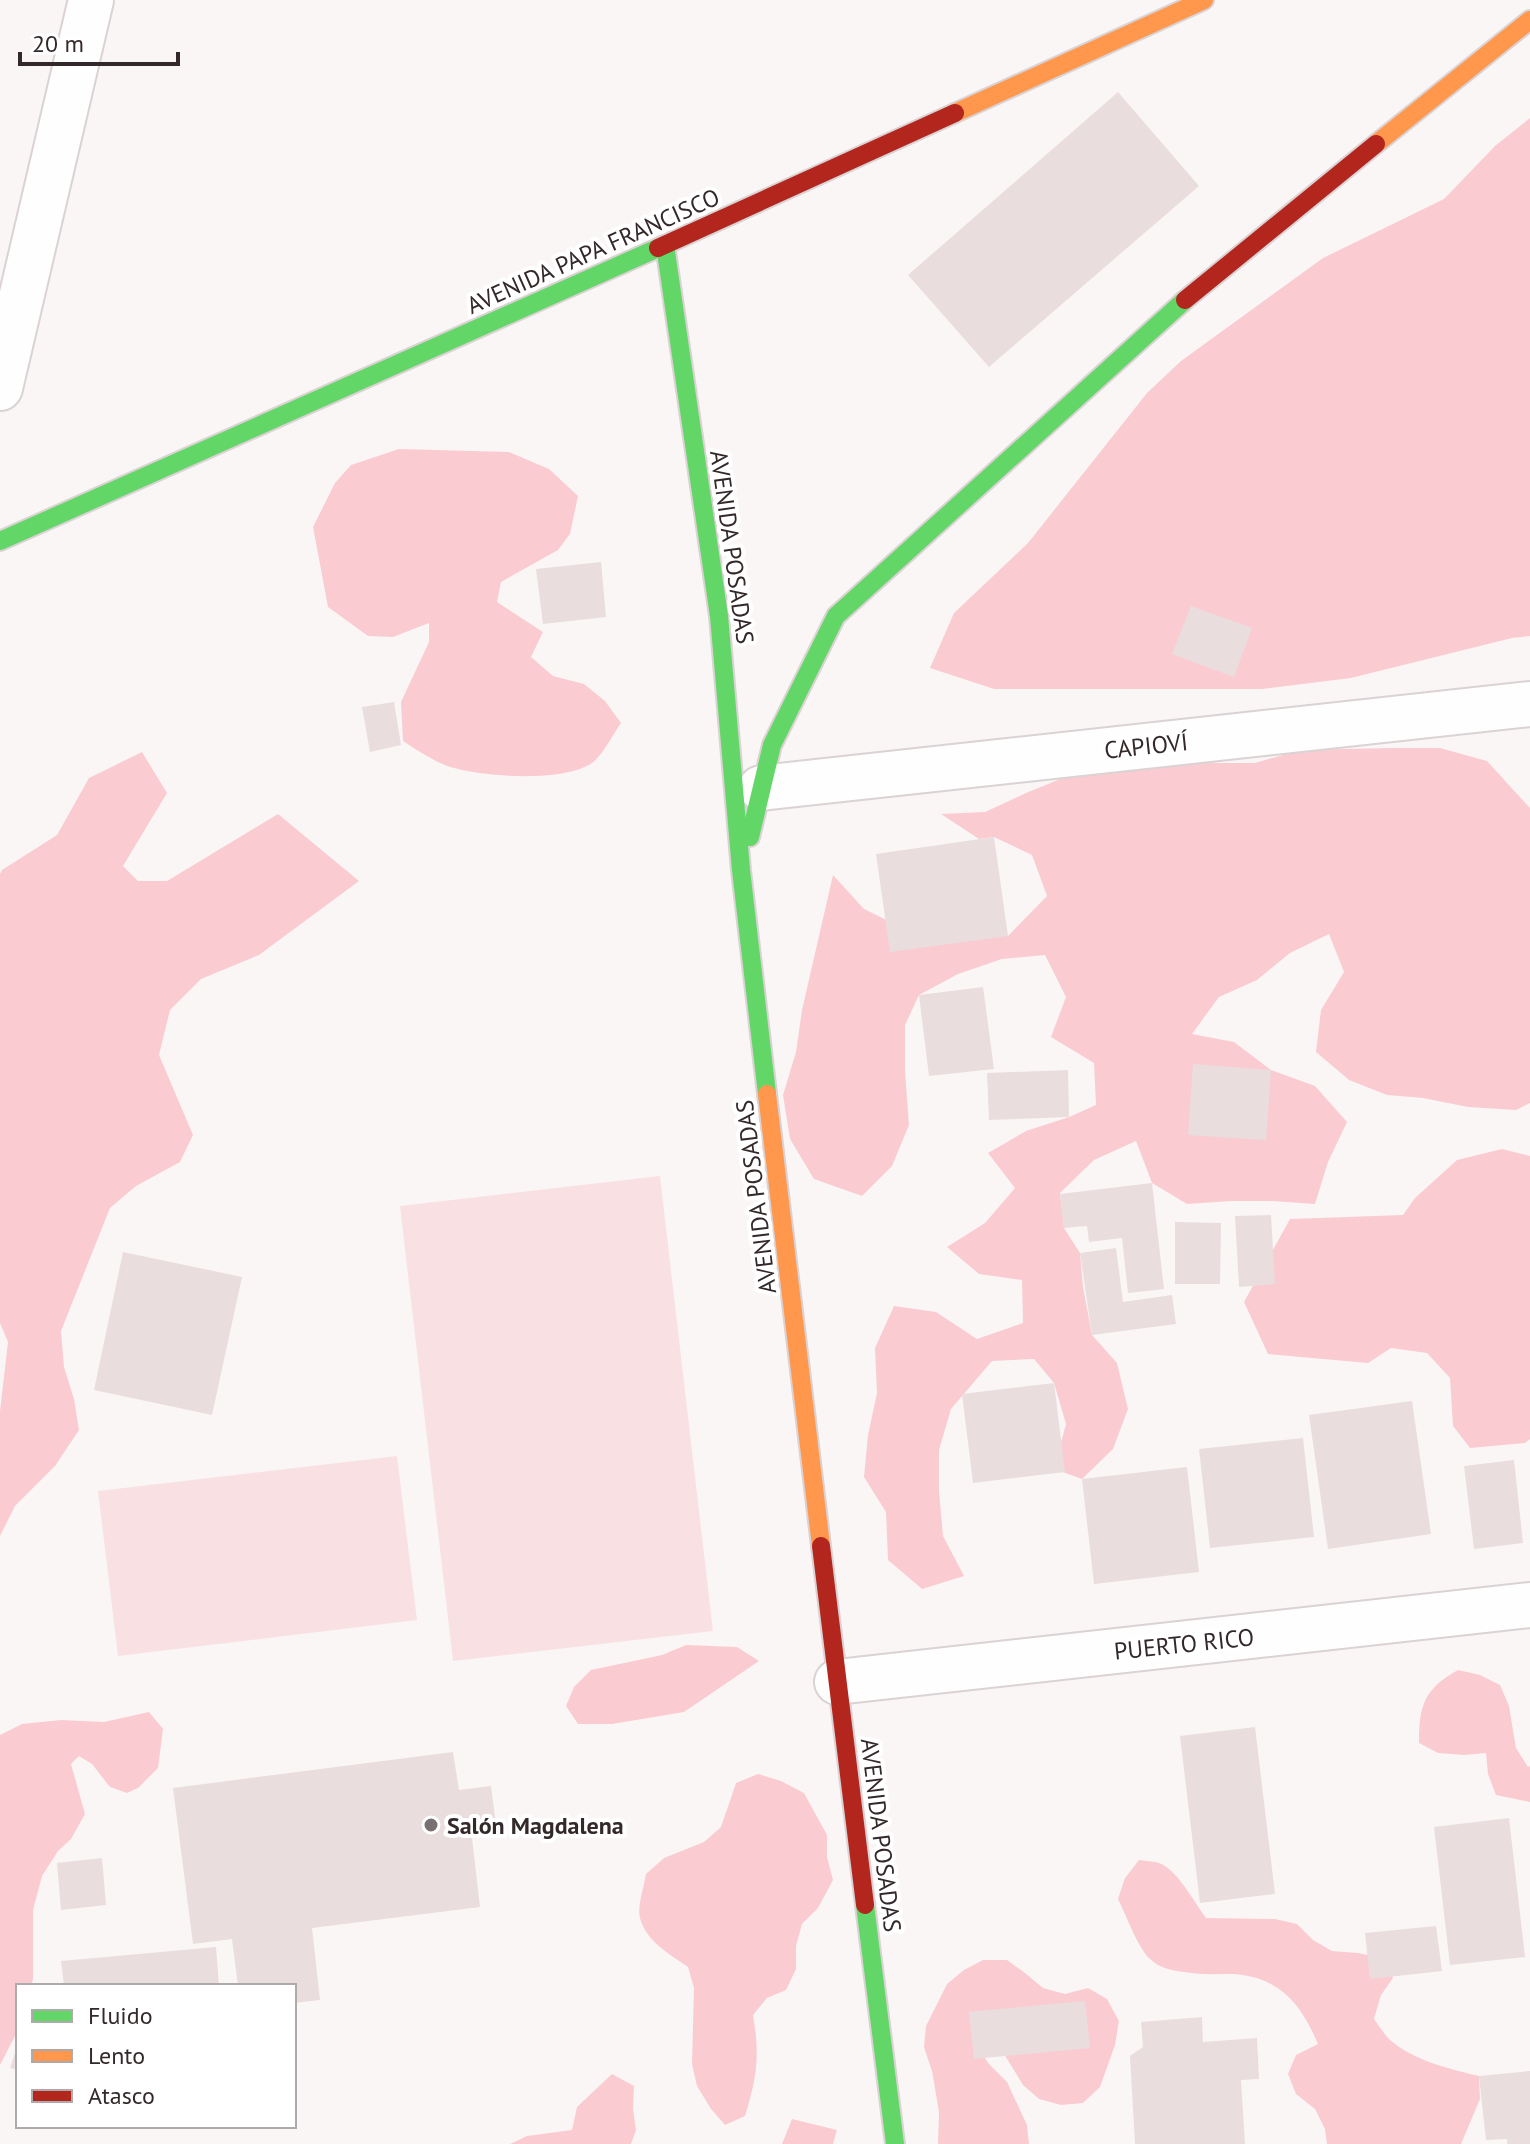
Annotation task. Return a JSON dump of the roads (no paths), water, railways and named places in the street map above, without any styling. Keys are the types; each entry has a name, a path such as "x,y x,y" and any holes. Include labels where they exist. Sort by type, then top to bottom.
{"street":[{"path":"0,388 91,0"},
{"name":"AVENIDA PAPA FRANCISCO","path":"0,541 665,245 1204,0"},
{"path":"741,870 772,745 836,616 1199,287 1530,20"},
{"name":"AVENIDA POSADAS","path":"665,245 719,616 741,870 895,2144"},
{"name":"CAPIOVÍ","path":"761,788 1530,704"},
{"name":"PUERTO RICO","path":"837,1682 1530,1605"}],"place":[{"name":"Salón Magdalena","path":"431,1825"}]}
